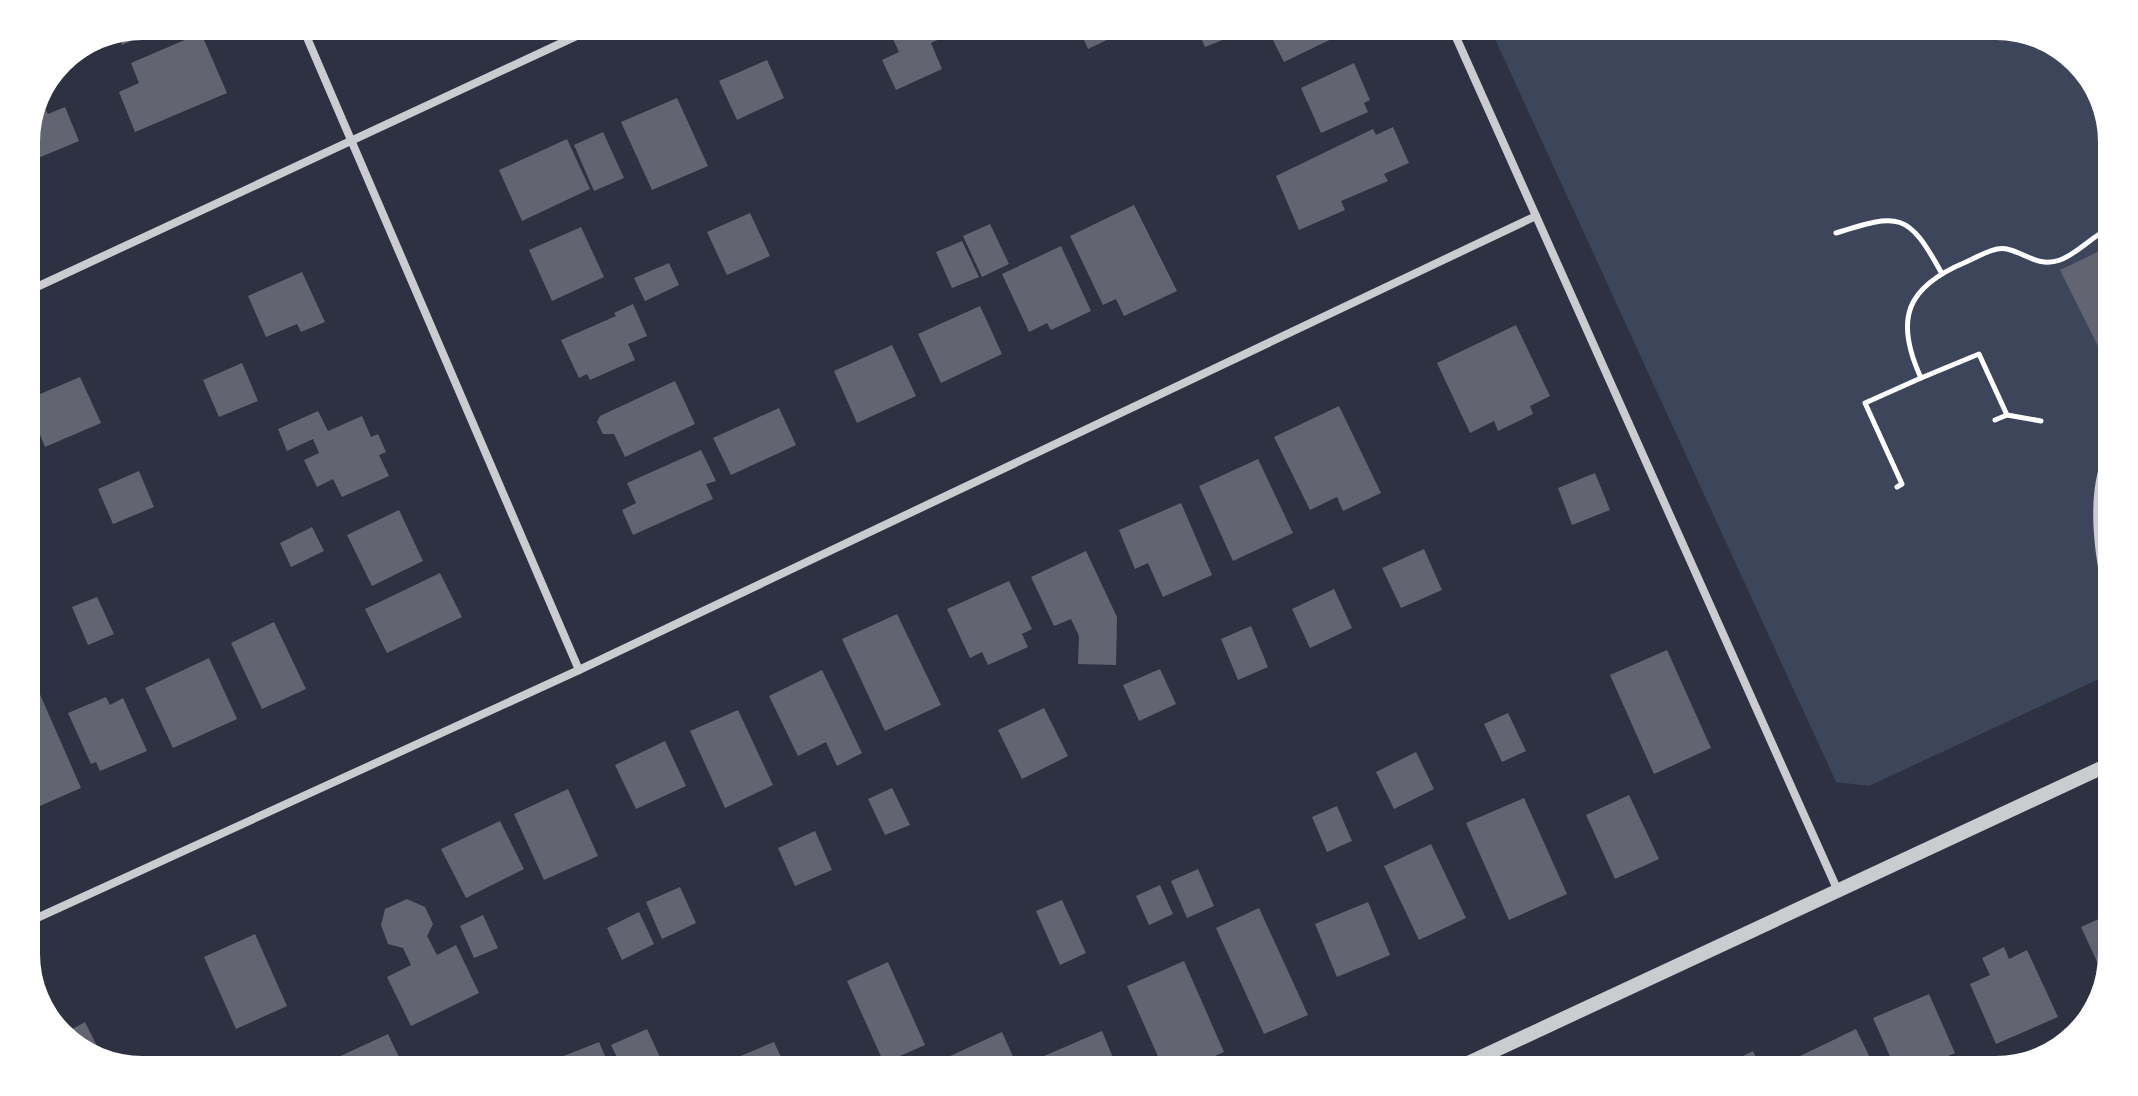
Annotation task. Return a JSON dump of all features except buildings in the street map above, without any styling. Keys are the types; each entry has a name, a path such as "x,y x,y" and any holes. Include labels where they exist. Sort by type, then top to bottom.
{"street":[{"path":"308,40 579,670"},
{"path":"40,285 568,40"},
{"path":"1457,40 1838,891"},
{"path":"40,917 579,670 1536,216"},
{"path":"1483,1056 2098,770"}],"lane":[{"path":"2098,498 2094,512 2098,543"}],"path":[{"path":"1836,233 1877,220 1898,220 1922,237 1941,272"},
{"path":"1921,378 1905,332 1916,293 1941,272 1995,249 2007,249 2032,261 2060,261 2098,233"},
{"path":"1897,487 1902,484 1865,403 1979,354 2007,415"},
{"path":"1995,420 2007,415 2041,421"}],"shaded area":[{"path":"1495,40 2010,41 2023,43 2053,57 2073,75 2088,97 2098,135 2098,680 1869,786 1836,782"}]}
